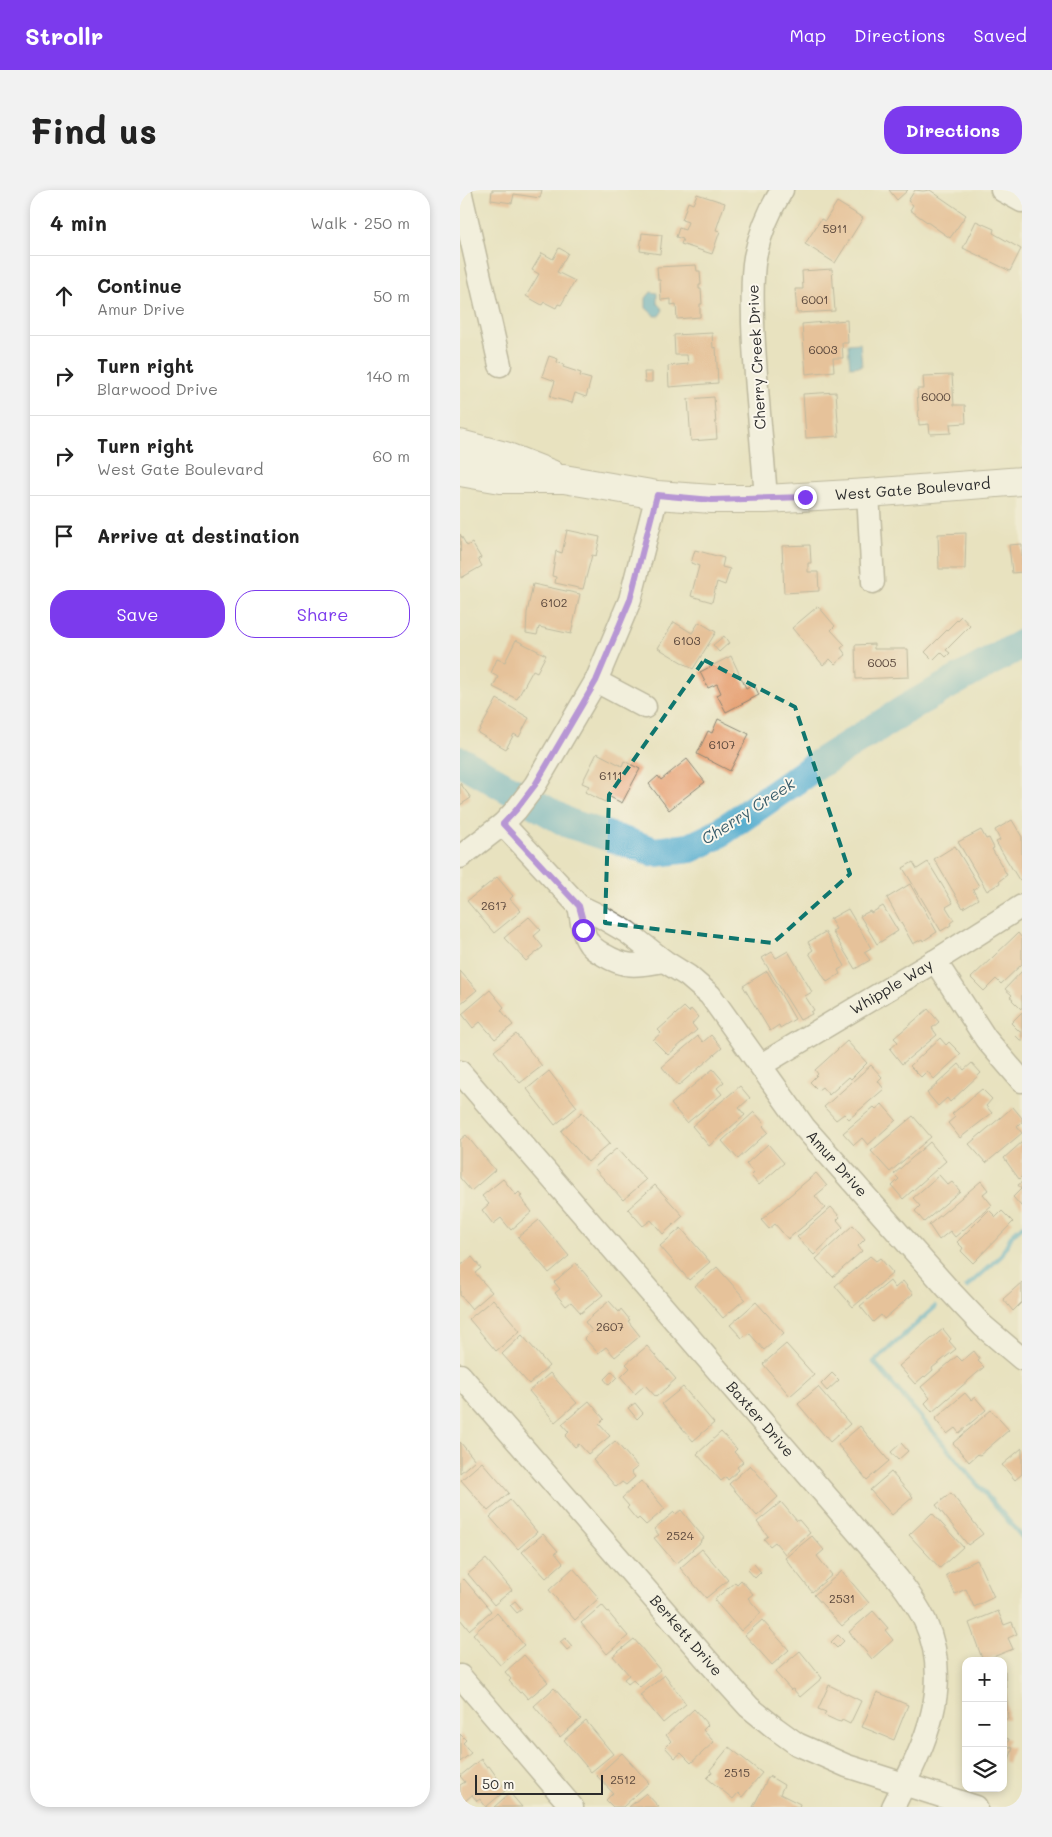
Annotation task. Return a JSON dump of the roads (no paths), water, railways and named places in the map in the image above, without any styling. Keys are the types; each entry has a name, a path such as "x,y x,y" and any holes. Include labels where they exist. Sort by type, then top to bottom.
{"main road":[{"name":"West Gate Boulevard","path":"460,444 505,456 564,479"},
{"name":"West Gate Boulevard","path":"460,472 501,479 564,479 657,495 712,500 868,493 1022,481"}],"street":[{"path":"460,190 500,365"},
{"name":"Cherry Creek Drive","path":"766,499 754,343 752,286 755,258 762,230 782,190"},
{"path":"1002,190 1022,201"},
{"path":"868,493 873,582"},
{"path":"460,857 510,817 535,785 596,681 630,600 657,495"},
{"path":"596,681 645,708"},
{"name":"Amur Drive","path":"510,817 579,906 627,932 664,961 688,976 710,995 762,1065 776,1089 804,1127 949,1290 983,1326 1022,1359"},
{"path":"579,906 585,935 593,949 617,963 628,965 664,961"},
{"name":"Whipple Way","path":"762,1065 935,961 1022,906"},
{"path":"935,961 976,1025 1022,1081"},
{"name":"Baxter Drive","path":"460,1072 898,1579 925,1621 933,1644 937,1669 936,1695 930,1726 922,1749 894,1807"},
{"name":"Berkett Drive","path":"460,1375 628,1570 749,1706 774,1728 797,1744 847,1766 976,1807"},
{"path":"460,1676 572,1807"}],"water":[{"path":"651,292 657,293 657,303 663,310 659,316 655,316 646,308 646,298"},
{"path":"860,343 862,366 850,367 848,344"}],"waterway":[{"name":"Cherry Creek","path":"460,761 568,823 655,852 690,848 715,836 817,765 914,704 1022,644"},
{"path":"967,1287 1001,1256 1012,1235 1022,1226"},
{"path":"935,1307 874,1362 1022,1537"}]}
